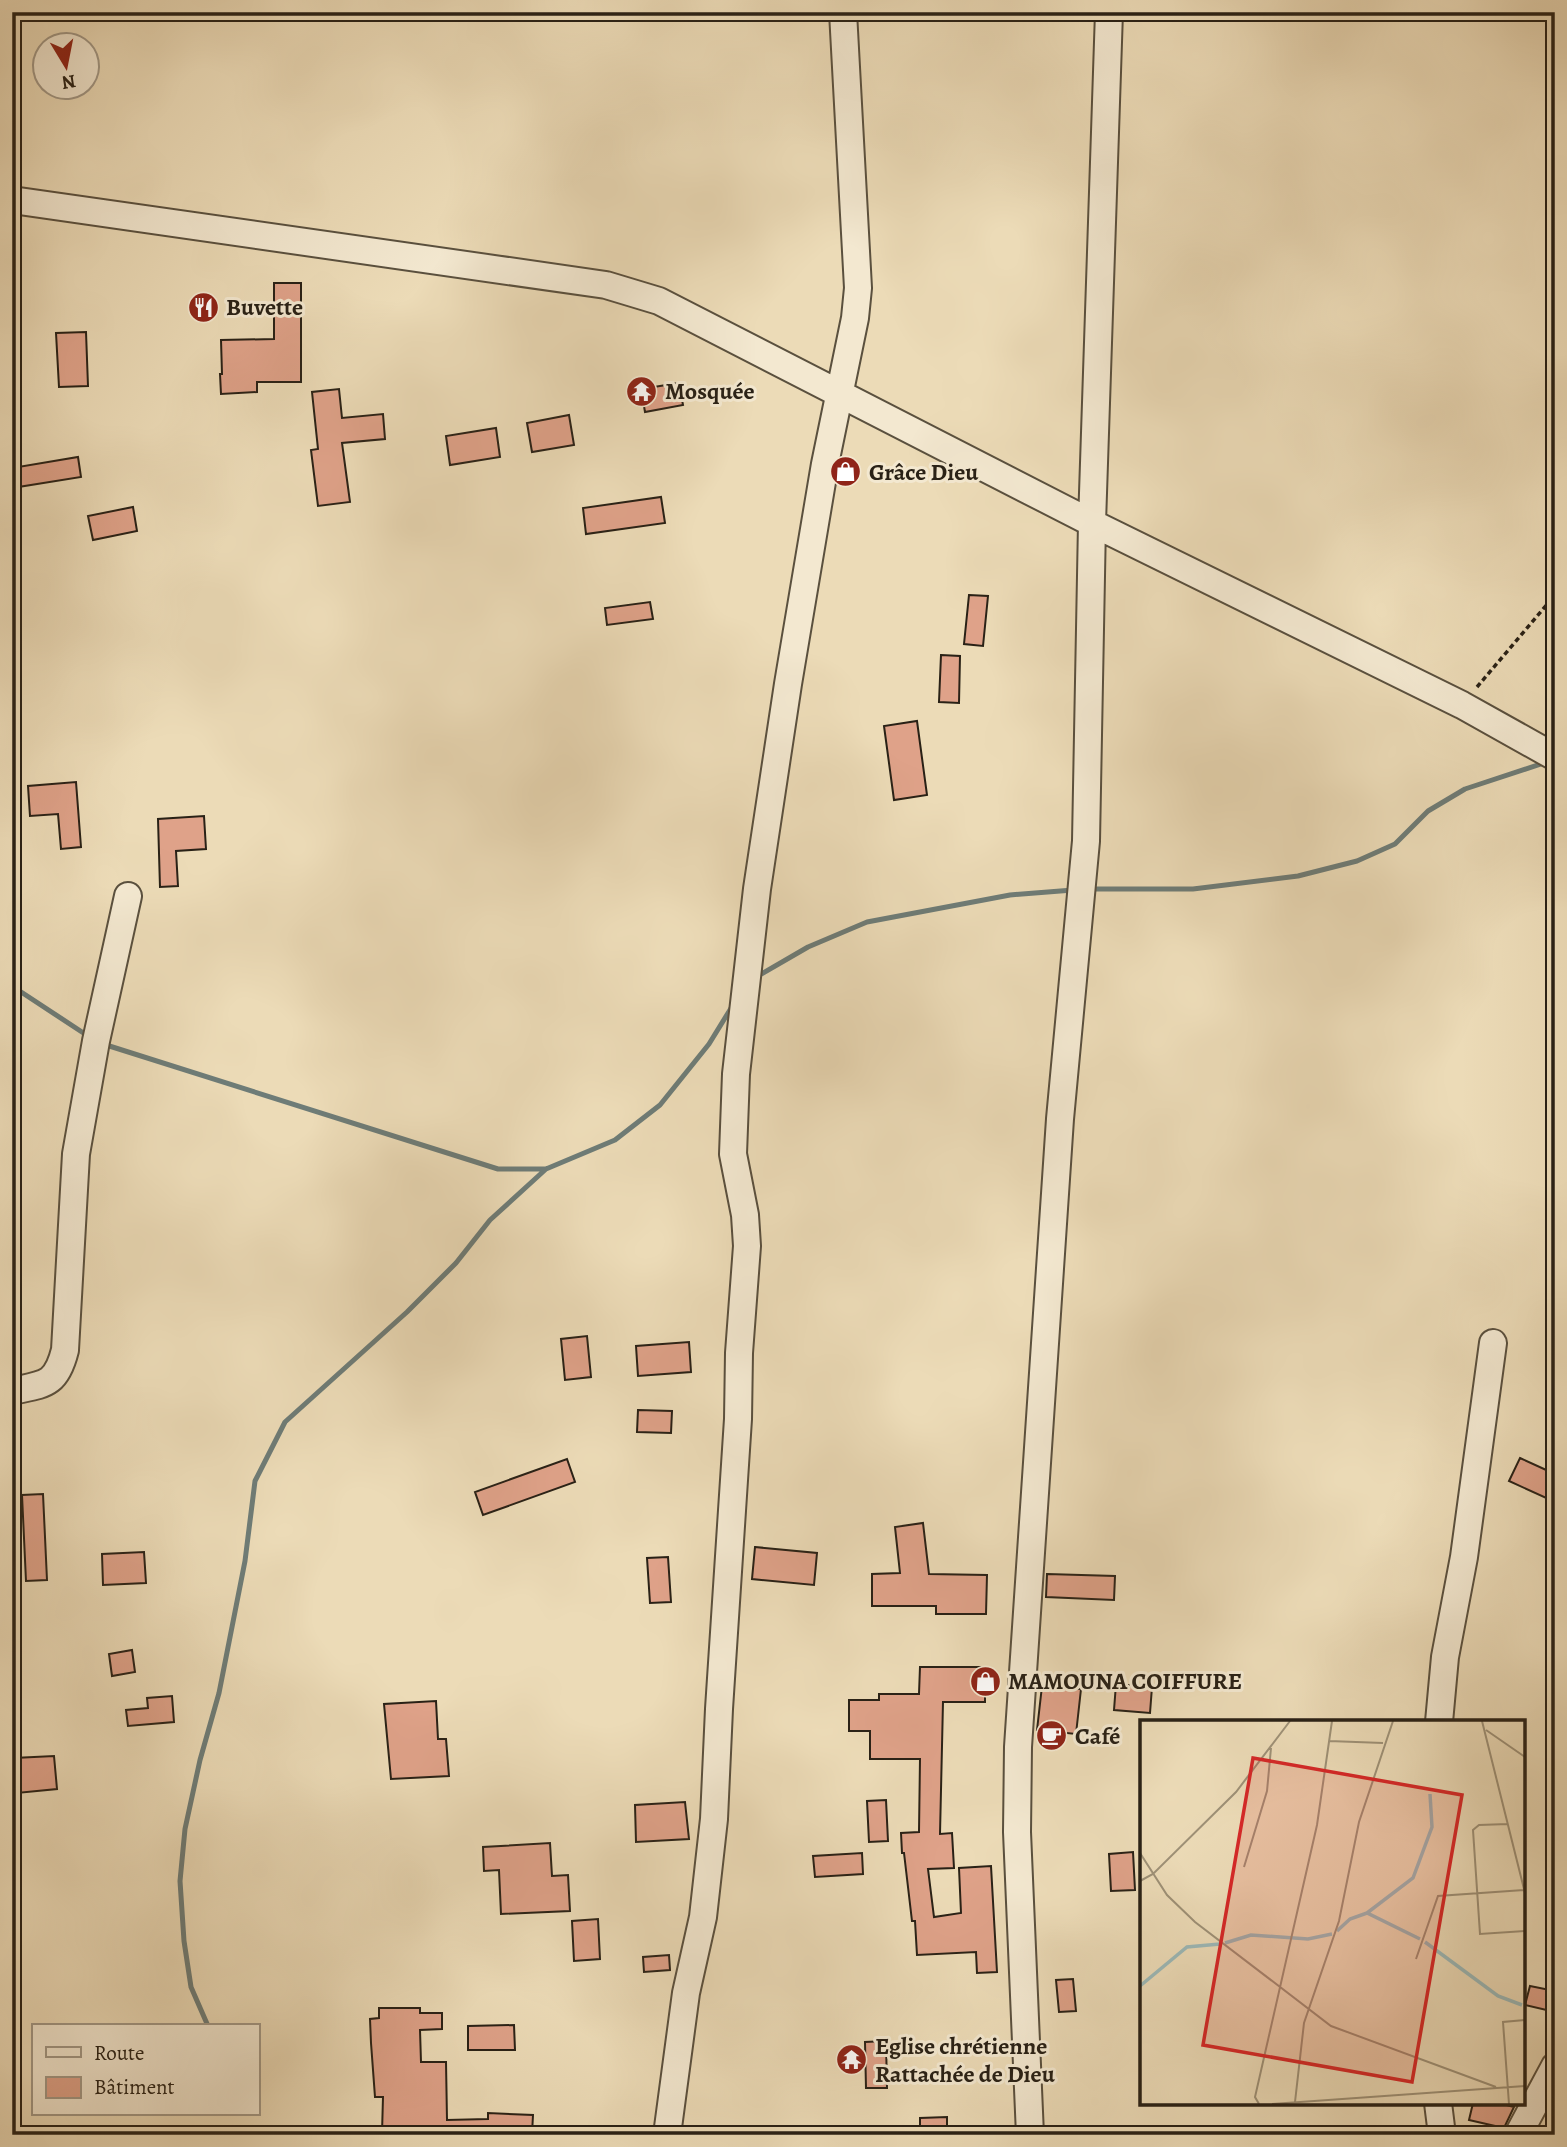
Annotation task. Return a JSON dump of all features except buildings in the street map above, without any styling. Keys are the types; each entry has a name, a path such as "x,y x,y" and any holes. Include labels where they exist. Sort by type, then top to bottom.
{"street":[{"path":"667,2135 686,1993 703,1917 714,1819 747,1246 745,1215 733,1154 736,1074 757,889 788,684 825,464 851,343 858,288 843,12"},
{"path":"1030,2135 1017,1832 1018,1747 1060,1119 1086,841 1092,523 1109,12"},
{"path":"12,200 606,285 659,302 1092,523 1462,705 1555,757"},
{"path":"12,1391 47,1383 56,1374 65,1350 76,1154 96,1041 128,895"},
{"path":"1439,1720 1445,1657 1464,1557 1493,1343"},
{"path":"1518,2135 1555,2066"},
{"path":"1438,2105 1441,2135"}],"path":[{"path":"1462,705 1555,596"}],"waterway":[{"path":"1090,889 1193,889 1298,876 1357,861 1395,844 1428,811 1465,789 1547,762"},
{"path":"756,977 808,947 867,922 1010,895 1073,890"},
{"path":"12,986 88,1036"},
{"path":"103,1044 498,1169 546,1169 615,1140 660,1105 709,1044 733,1005"},
{"path":"207,2024 191,1987 184,1941 180,1881 185,1829 200,1760 219,1693 245,1561 255,1481 285,1422 407,1312 456,1263 490,1220 546,1169"}],"place":[{"name":"Buvette","path":"203,307"},
{"name":"Mosquée","path":"642,391"},
{"name":"Grâce Dieu","path":"846,472"},
{"name":"MAMOUNA COIFFURE","path":"985,1681"},
{"name":"Café","path":"1052,1736"},
{"name":"Eglise chrétienne Rattachée de Dieu","path":"852,2060"}]}
